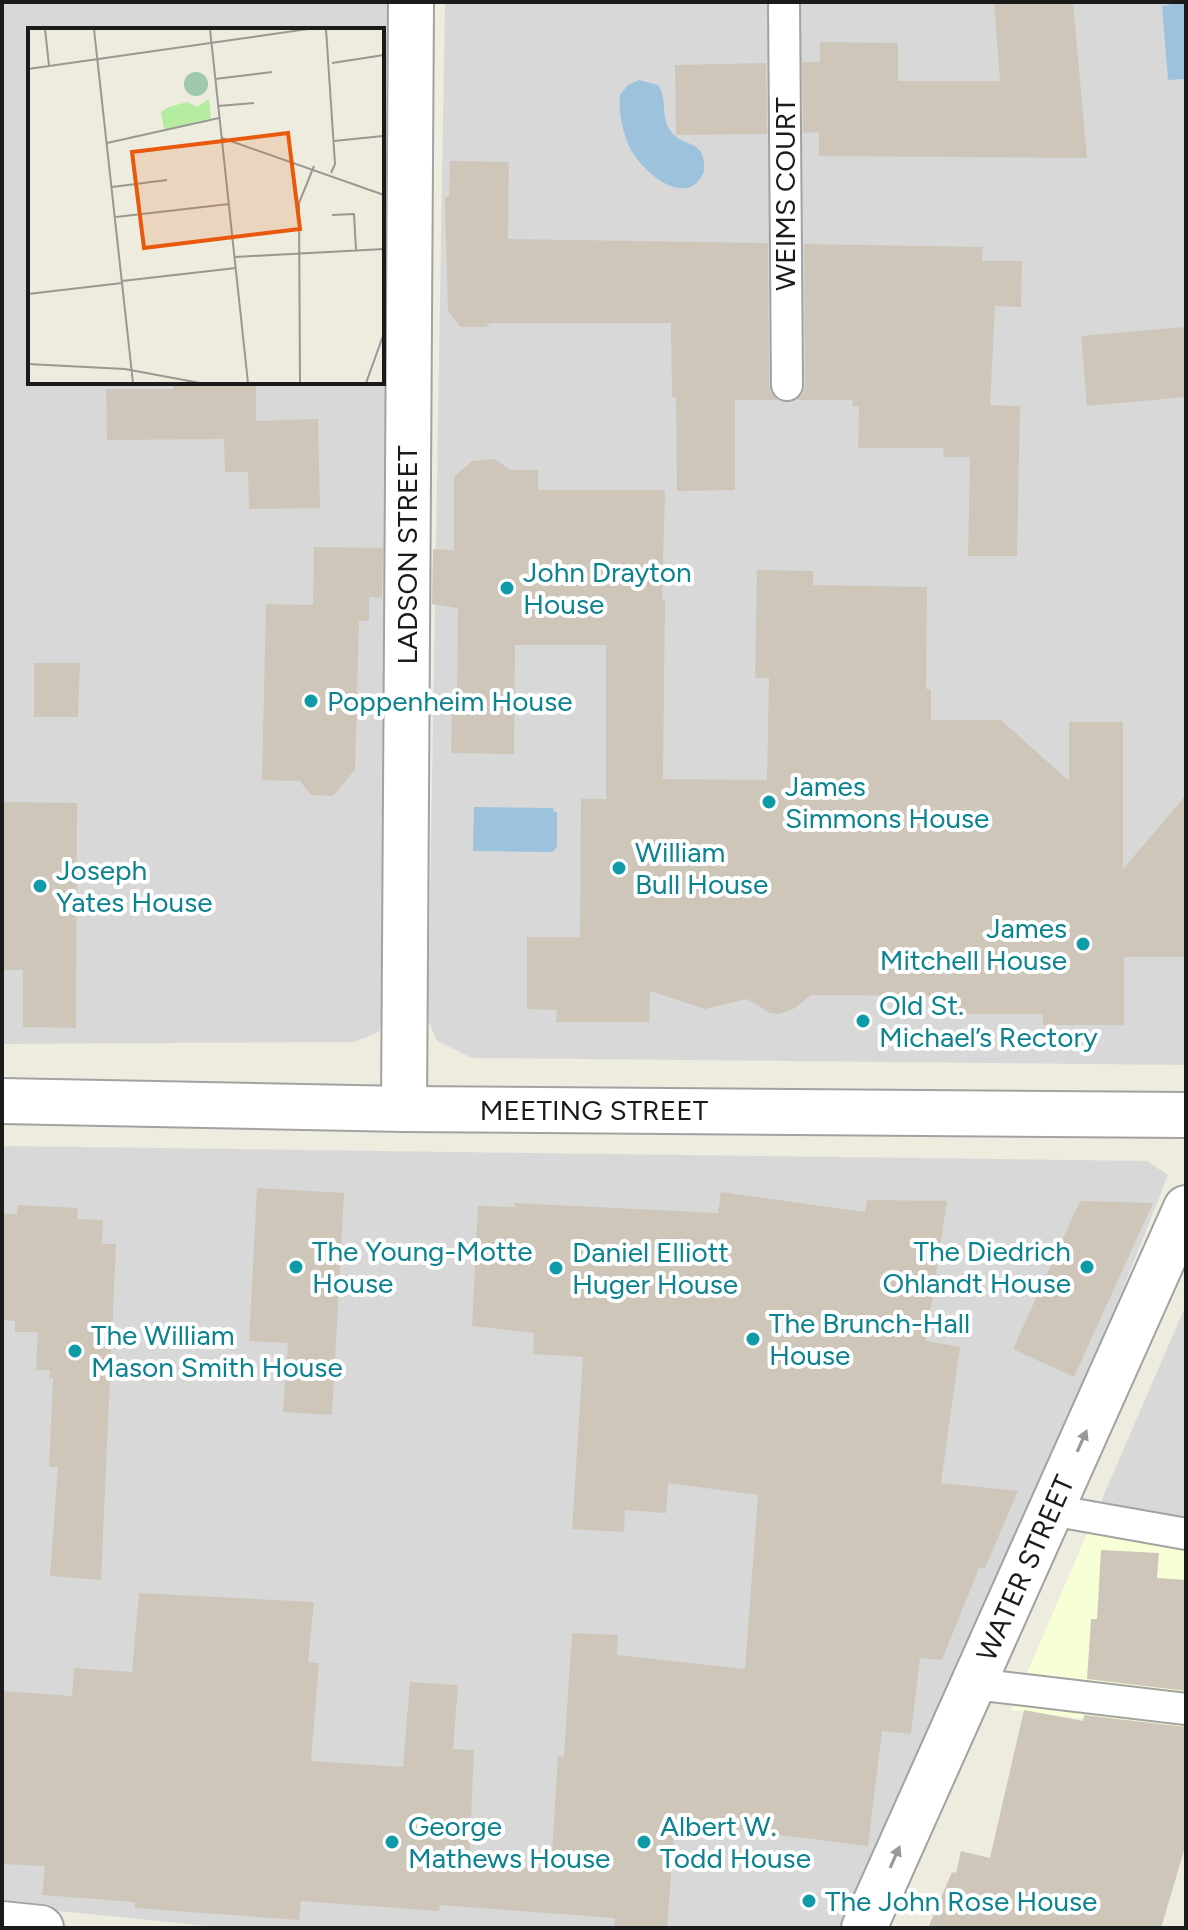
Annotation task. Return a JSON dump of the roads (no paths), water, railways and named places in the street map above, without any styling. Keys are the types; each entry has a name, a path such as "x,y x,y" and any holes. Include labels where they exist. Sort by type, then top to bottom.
{"street":[{"name":"LADSON STREET","path":"404,1109 411,2"},
{"name":"MEETING STREET","path":"2,1101 404,1109 1186,1115"},
{"name":"WATER STREET","path":"864,1928 1186,1208"},
{"path":"2,1924 41,1928"}],"lane":[{"name":"WEIMS COURT","path":"784,2 787,385"},
{"path":"1051,1510 1186,1534"},
{"path":"974,1684 1186,1709"}],"water":[{"path":"1169,2 1186,2 1186,79 1168,80 1162,6 1169,5"},
{"path":"639,80 658,85 670,130 702,153 704,172 697,183 687,188 666,184 655,177 631,150 620,116 620,95 628,85"},
{"path":"474,807 553,808 557,812 557,847 552,852 473,851"}],"place":[{"name":"John Drayton House","path":"507,588"},
{"name":"Poppenheim House","path":"311,701"},
{"name":"James Simmons House","path":"769,802"},
{"name":"William Bull House","path":"619,868"},
{"name":"Joseph Yates House","path":"40,886"},
{"name":"James Mitchell House","path":"1083,944"},
{"name":"Old St. Michael’s Rectory","path":"863,1021"},
{"name":"The Young-Motte House","path":"296,1267"},
{"name":"The Diedrich Ohlandt House","path":"1087,1267"},
{"name":"Daniel Elliott Huger House","path":"556,1268"},
{"name":"The Brunch-Hall House","path":"753,1339"},
{"name":"The William Mason Smith House","path":"75,1351"},
{"name":"George Mathews House","path":"392,1842"},
{"name":"Albert W. Todd House","path":"644,1842"},
{"name":"The John Rose House","path":"809,1901"}]}
